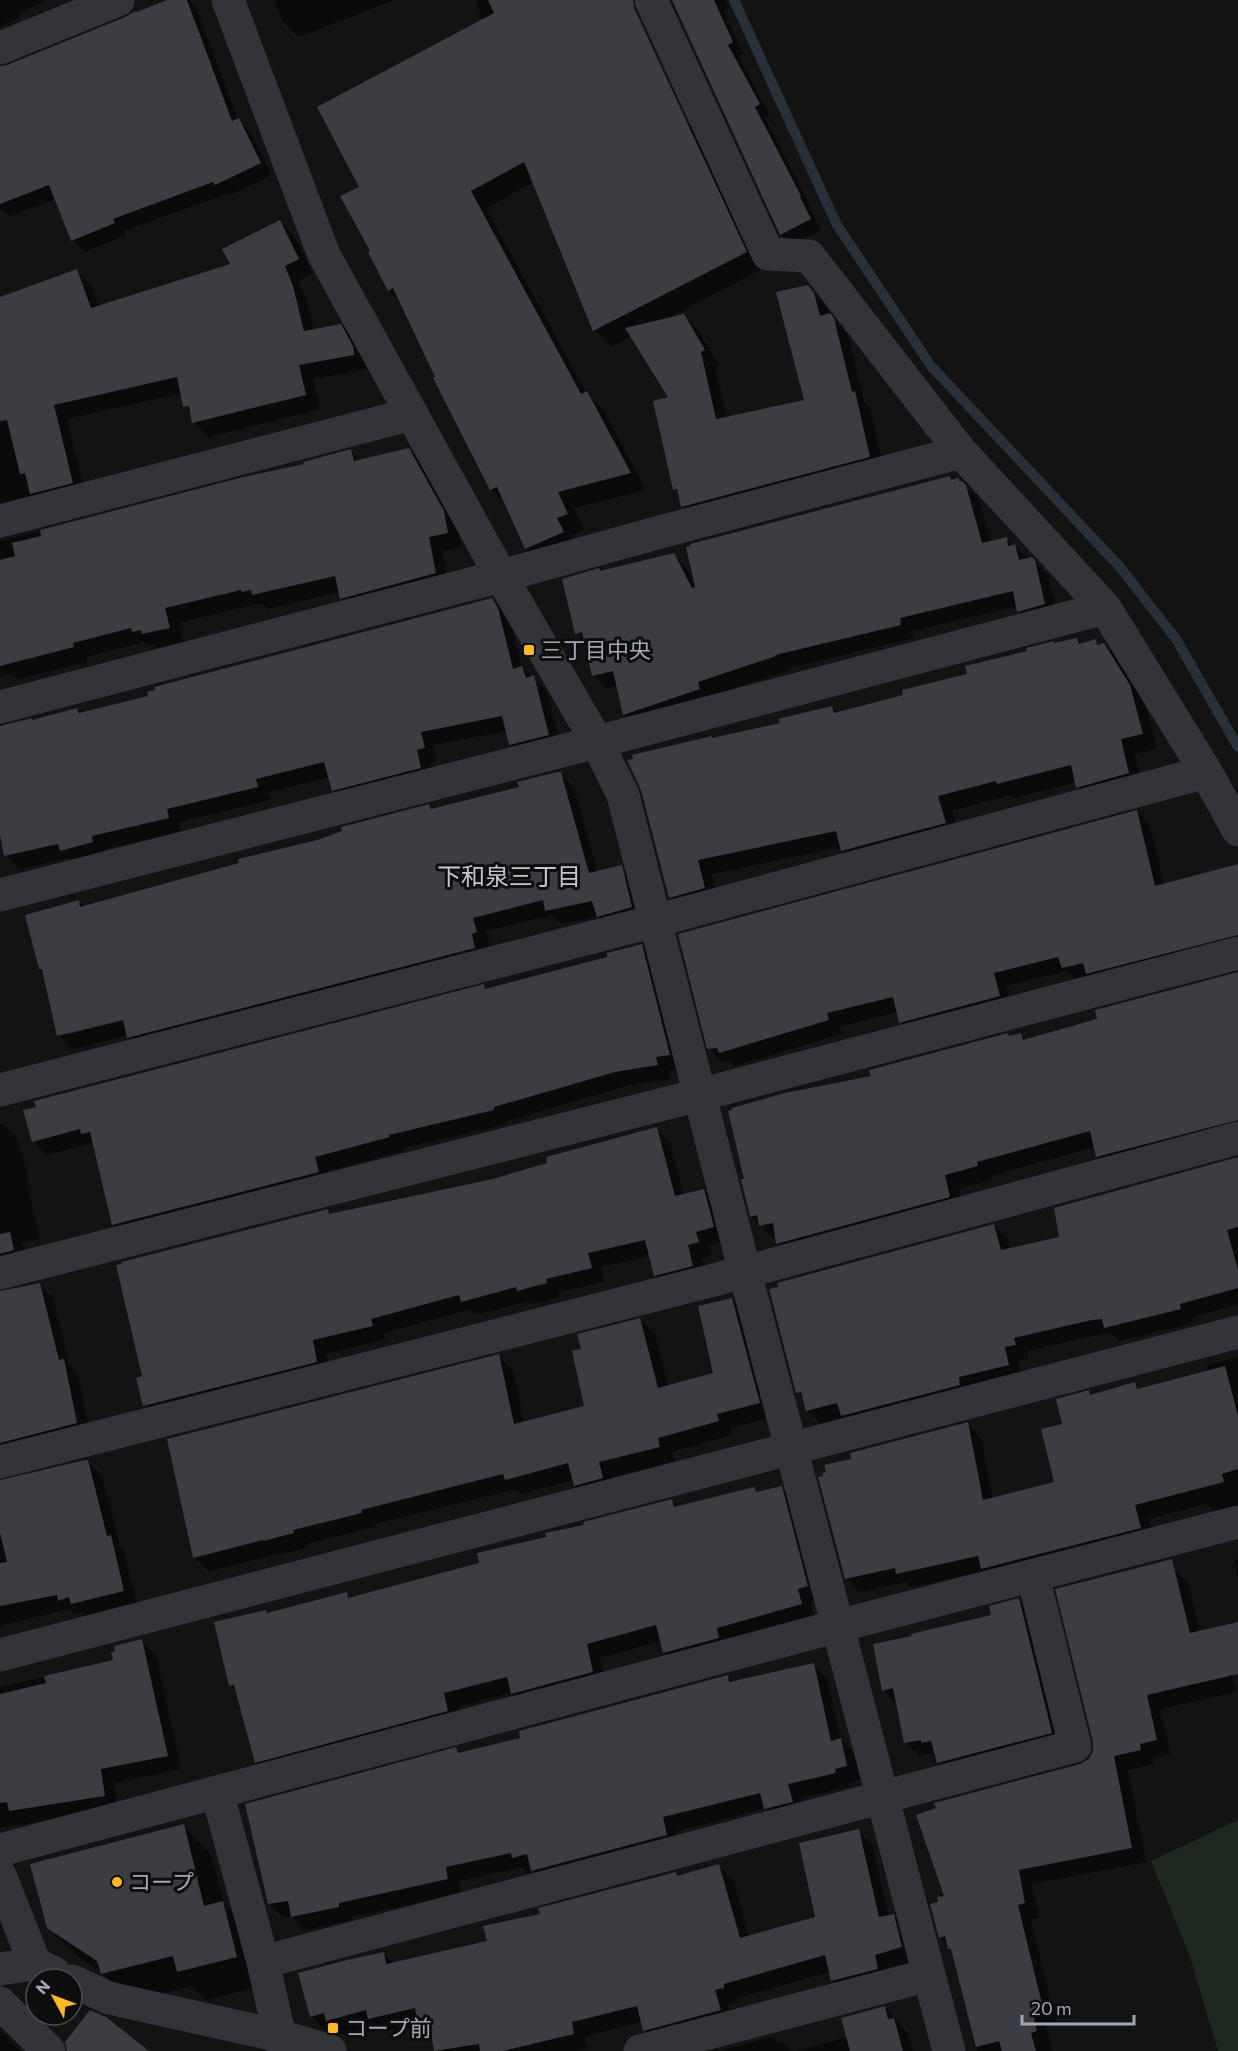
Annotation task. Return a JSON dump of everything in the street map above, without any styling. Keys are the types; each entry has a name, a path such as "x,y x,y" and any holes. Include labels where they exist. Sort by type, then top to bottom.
{"street":[{"path":"0,48 118,0"},
{"path":"228,0 324,255 501,576 597,742 623,795 699,1095 949,2051"},
{"path":"651,0 768,254 809,256 961,452 1105,609 1206,772 1238,830"},
{"path":"0,521 412,414"},
{"path":"0,707 501,576 961,452"},
{"path":"0,895 1105,609"},
{"path":"0,1090 656,921 1206,772"},
{"path":"0,1273 699,1095 1238,953"},
{"path":"0,1462 745,1272 1238,1138"},
{"path":"0,1654 1238,1332"},
{"path":"0,1850 838,1626 1238,1522"},
{"path":"263,1962 1075,1746 1033,1576"},
{"path":"218,1792 263,1962 281,2044"},
{"path":"0,1875 35,1964"},
{"path":"0,1969 35,1964 42,1967"},
{"path":"640,2051 929,1975"},
{"path":"84,1986 109,1998 281,2044 330,2051"},
{"path":"0,2003 49,2051"}],"shaded area":[{"path":"1238,1820 1238,2051 1218,2051 1190,1957 1151,1861"}],"building":[{"path":"167,0 187,0 232,121 239,118 261,163 215,185 213,182 113,219 115,223 71,241 49,185 0,204 0,66"},
{"path":"488,0 633,0 634,8 747,252 593,331 524,162 471,191 581,394 587,391 631,473 558,492 568,514 557,518 564,532 525,549 497,487 490,490 433,378 435,377 393,288 388,291 368,252 370,251 340,196 359,187 317,107 494,13"},
{"path":"672,0 714,0 733,42 728,45 760,104 755,107 811,219 780,235"},
{"path":"280,220 299,259 285,266 293,286 304,331 341,324 353,346 354,355 299,365 306,395 192,423 189,406 183,407 177,377 54,405 73,483 30,494 25,473 20,474 7,420 0,421 0,297 77,269 91,308 230,264 222,249"},
{"path":"808,285 814,293 820,316 830,313 834,318 852,392 855,391 870,457 681,507 677,489 673,490 653,401 668,397 625,328 684,314 705,350 701,352 716,419 804,400 776,292"},
{"path":"409,448 444,511 448,533 429,537 436,573 340,599 335,576 252,595 251,590 242,592 241,590 165,608 170,628 142,634 141,630 132,632 131,628 73,643 74,647 0,666 0,560 15,556 12,543 41,536 40,530 243,477 304,464 303,462 351,449 354,461"},
{"path":"950,476 951,480 959,478 959,481 966,485 982,543 1007,537 1008,546 1015,544 1019,560 1032,557 1035,560 1045,604 1017,612 1013,591 900,618 901,625 775,655 698,682 700,689 623,715 613,671 592,676 582,632 575,634 562,579 599,568 600,571 674,553 692,588 695,587 686,547 690,544"},
{"path":"492,598 498,608 513,669 522,666 526,678 534,675 549,735 509,745 502,716 421,732 425,748 417,750 421,768 332,791 324,762 256,779 258,787 167,809 169,818 92,836 93,842 60,851 58,844 4,856 0,835 0,726 77,708 79,713 148,696 147,692 155,690 154,687"},
{"path":"1077,638 1079,644 1096,639 1097,645 1104,643 1130,685 1143,734 1121,739 1129,773 1076,788 1071,765 938,796 946,823 841,851 836,831 698,860 705,888 669,898 641,790 627,760 633,759 632,755 780,723 778,719 832,706 834,713 903,695 902,690 967,674 965,666 1027,651 1026,648 1054,641 1054,643"},
{"path":"561,772 589,873 622,865 632,907 597,917 592,901 545,911 543,900 473,918 477,932 472,934 475,948 127,1038 123,1020 57,1036 42,969 39,969 25,915 79,900 80,907 239,863 238,859 317,840 342,831 341,827 429,804 431,809 519,787 517,782"},
{"path":"1137,810 1155,886 1238,864 1238,935 1086,974 1083,963 1062,968 1058,957 994,973 1000,996 899,1023 893,997 827,1013 829,1020 719,1053 717,1048 707,1049 678,934"},
{"path":"642,944 670,1055 656,1057 658,1065 615,1072 494,1107 494,1110 389,1135 390,1137 315,1157 319,1172 112,1225 90,1132 81,1134 80,1129 32,1142 23,1110 36,1107 34,1101 484,984 485,989 607,957 607,953"},
{"path":"1238,972 1238,1120 1096,1157 1090,1131 977,1162 978,1166 945,1175 950,1197 776,1244 773,1223 759,1226 757,1215 750,1217 741,1179 744,1179 728,1111 732,1108 785,1093 871,1076 869,1070 1008,1033 1009,1036 1021,1033 1023,1040 1097,1019 1095,1010"},
{"path":"657,1127 675,1196 704,1189 714,1227 696,1232 699,1242 688,1245 693,1266 654,1276 645,1240 588,1253 592,1268 546,1279 547,1283 517,1291 516,1287 461,1302 459,1295 371,1319 373,1326 313,1340 317,1362 143,1406 136,1378 142,1376 116,1265 122,1264 121,1262 328,1209 329,1214 493,1179 547,1163 546,1157"},
{"path":"1238,1157 1238,1227 1227,1230 1238,1270 1238,1288 1180,1304 1181,1309 1104,1328 1102,1319 1092,1320 1014,1338 1016,1345 1005,1347 1009,1365 959,1377 960,1385 841,1416 837,1403 806,1411 801,1392 796,1393 769,1289 778,1287 777,1283 994,1224 1001,1250 1059,1237 1054,1208"},
{"path":"10,1232 14,1250 0,1254 0,1234"},
{"path":"40,1283 59,1360 64,1359 77,1423 0,1443 0,1291"},
{"path":"732,1298 760,1403 717,1414 719,1421 658,1438 660,1447 599,1462 603,1478 574,1486 568,1463 505,1480 503,1474 361,1510 362,1513 293,1530 294,1533 193,1558 167,1439 499,1354 514,1424 584,1406 572,1351 581,1349 577,1334 640,1318 658,1388 713,1373 698,1306"},
{"path":"1225,1366 1238,1416 1238,1469 1222,1474 1224,1482 1135,1505 1141,1528 981,1569 978,1556 896,1574 895,1568 845,1579 818,1477 823,1476 822,1473 826,1472 824,1465 851,1459 850,1453 968,1422 983,1500 1054,1482 1041,1429 1062,1424 1056,1399 1089,1390 1090,1395 1135,1382 1137,1389"},
{"path":"88,1460 107,1536 111,1535 124,1591 71,1604 69,1597 58,1601 57,1595 0,1606 0,1563 7,1562 0,1533 0,1480"},
{"path":"782,1486 808,1586 798,1589 802,1604 717,1628 719,1638 663,1653 656,1625 587,1644 593,1672 511,1694 507,1677 444,1693 448,1711 255,1763 234,1685 229,1686 214,1622 266,1610 267,1613 347,1592 348,1598 479,1563 477,1553 546,1537 545,1533 584,1525 583,1522 672,1499 674,1507 754,1487 756,1492"},
{"path":"1172,1559 1190,1633 1238,1622 1238,1674 1147,1695 1157,1740 1140,1744 1141,1750 1114,1756 1132,1848 1019,1870 1025,1903 1018,1905 1043,2008 1032,2010 1037,2031 1031,2033 1036,2051 1002,2051 999,2041 976,2047 951,1949 948,1949 945,1936 939,1938 930,1904 938,1902 937,1897 944,1896 916,1815 936,1808 934,1803 1080,1764 1089,1759 1093,1751 1093,1742 1055,1589"},
{"path":"1019,1598 1052,1733 937,1763 931,1741 904,1743 893,1688 882,1691 873,1644 991,1615 989,1606"},
{"path":"142,1639 168,1756 101,1769 105,1796 9,1811 7,1802 0,1803 0,1694 46,1683 44,1676 113,1660 111,1652 115,1651 114,1646"},
{"path":"814,1663 831,1741 841,1738 847,1766 835,1769 836,1773 788,1784 793,1802 764,1809 760,1793 663,1817 667,1835 531,1871 527,1854 512,1858 511,1853 446,1867 448,1879 339,1903 339,1907 291,1917 288,1901 268,1904 245,1804 456,1747 458,1753 520,1738 519,1731 728,1675 729,1682"},
{"name":"コープ","path":"184,1824 204,1906 223,1901 237,1957 177,1972 173,1956 101,1974 97,1961 47,1928 30,1864"},
{"path":"859,1829 879,1917 894,1914 902,1947 875,1955 878,1969 831,1981 825,1955 724,1984 724,1988 715,1990 721,2010 643,2031 637,2006 572,2022 574,2034 503,2051 480,2051 479,2044 434,2051 430,2028 419,2030 415,2008 368,2019 366,2010 326,2021 324,2013 310,2017 298,1973 384,1952 386,1964 487,1941 483,1926 540,1914 538,1908 676,1872 677,1876 719,1864 740,1938 815,1917 799,1843"},
{"path":"885,2006 888,2019 894,2018 903,2051 850,2051 841,2018"},
{"path":"90,2010 106,2017 149,2051 67,2051 65,2042 77,2027 84,2027 84,2018"}],"waterway":[{"path":"734,0 837,225 931,366 1119,566 1176,639 1238,747"}],"place":[{"name":"三丁目中央","path":"529,650"},
{"name":"コープ","path":"117,1882"},
{"name":"コープ前","path":"333,2028"}],"district":[{"name":"下和泉三丁目","path":"509,877"}]}
